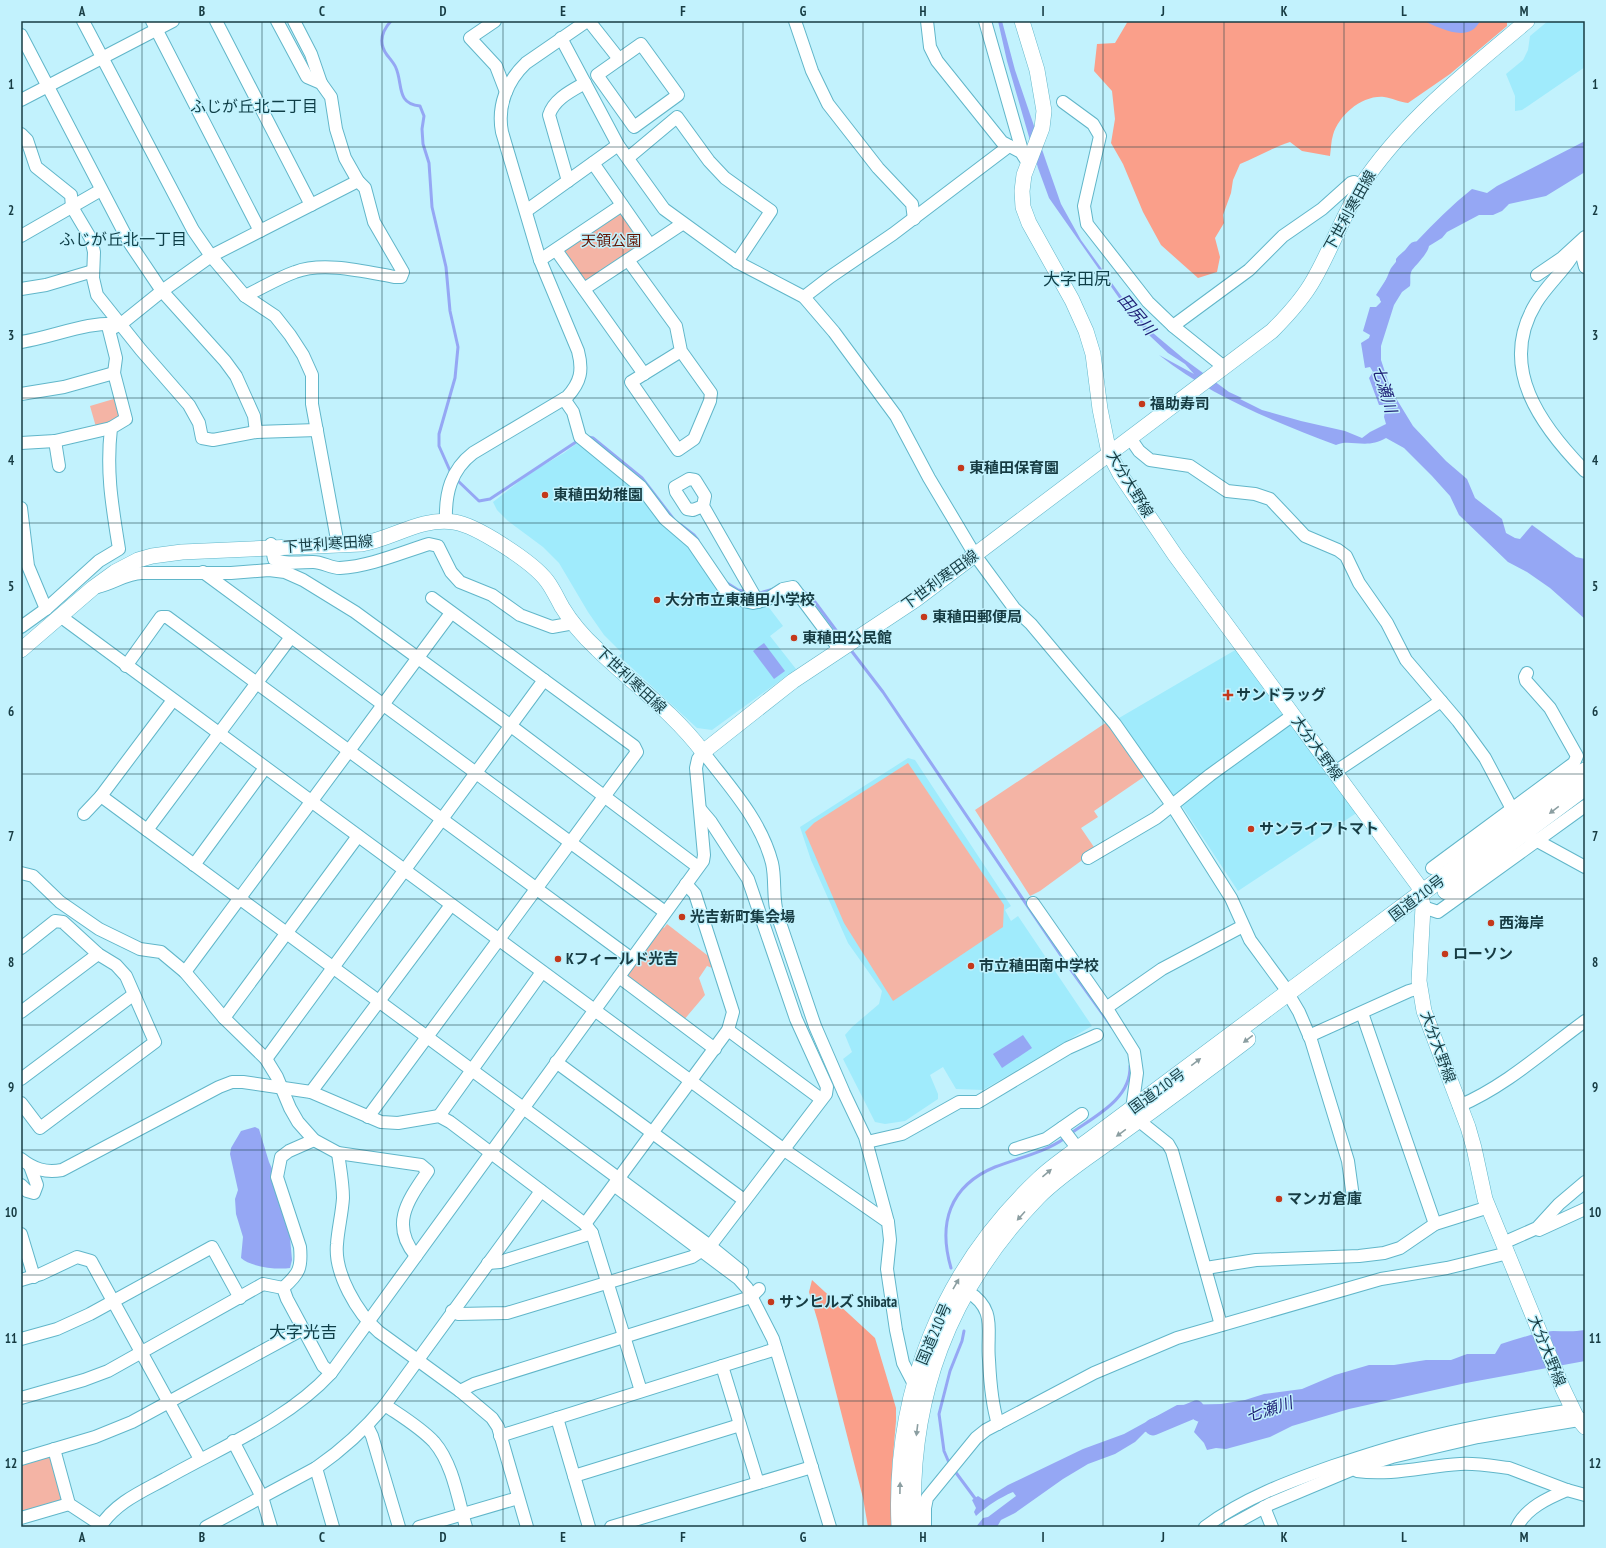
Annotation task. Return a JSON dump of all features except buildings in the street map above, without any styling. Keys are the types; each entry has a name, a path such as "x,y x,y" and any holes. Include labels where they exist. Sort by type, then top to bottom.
{"highway":[{"name":"国道210号","path":"1524,825 1585,771"},
{"name":"国道210号","path":"913,1527 913,1467 923,1399 934,1360 943,1338 978,1272 1008,1230 1039,1195 1135,1115 1524,825 1585,787"},
{"name":"国道210号","path":"900,1527 902,1449 914,1384 939,1318 955,1286 977,1251 993,1230 1024,1194 1041,1178 1069,1138 1135,1115"}],"main road":[{"name":"大分大野線","path":"1022,21 1037,70 1044,100 1044,116 1040,135 1027,158 1022,186 1023,207 1029,223 1072,300 1086,330 1092,354 1100,409 1109,453 1120,474 1175,555 1413,878 1422,901 1420,988 1424,1010 1474,1148 1482,1189 1563,1389 1581,1419"},
{"name":"下世利寒田線","path":"21,650 93,588 125,567 152,556 182,552 271,546 338,545 372,542 419,524 446,521 462,523 477,529 536,569 548,581 563,608 596,649 680,726 703,752 793,681 915,600 1268,334 1300,300 1318,272 1361,187 1391,147 1420,116 1464,74 1527,21"}],"street":[{"path":"83,21 181,210 211,256 245,296 275,316 303,355 312,375 312,404 338,545"},
{"path":"21,100 102,58 154,25 173,21"},
{"path":"216,21 312,205"},
{"path":"278,21 307,77 321,83"},
{"path":"245,296 296,271 310,268 353,269 402,277 403,272 374,222 365,188 358,181 345,158 336,129 330,97 321,83 311,54 294,21"},
{"path":"495,21 470,38 496,66 506,92"},
{"path":"446,521 445,505 448,489 461,463 473,453 564,399 578,385 580,378 581,362 578,351 540,260 501,124 501,110 506,92 512,80 526,62 588,21 619,59"},
{"path":"795,21 812,71 828,104 878,168 912,204 914,219"},
{"path":"927,21 930,47 937,61 1002,142 1027,158"},
{"path":"985,21 1027,158"},
{"path":"154,25 260,231"},
{"path":"21,35 129,242 162,291 225,361 236,376 254,416 256,432"},
{"path":"561,38 618,145 658,203 682,224 737,262 804,297 834,332 896,416 935,488 975,555 1014,608 1031,624 1115,724 1172,805 1231,898 1250,940 1292,998 1309,1036 1348,1161 1353,1197"},
{"path":"641,44 678,95 634,127 597,75 619,59 641,44"},
{"path":"568,181 549,116 552,106 565,95 585,83"},
{"path":"1063,102 1093,124 1100,136 1084,206 1087,224 1136,288 1156,310 1220,370"},
{"path":"628,158 676,117 708,161 725,178 771,211 737,262"},
{"path":"21,134 27,140 36,167 70,193 72,198 72,207 91,239 94,252 94,285 97,295 141,350 189,405 199,422 202,438 213,440 256,432 317,430"},
{"path":"526,211 618,145"},
{"path":"804,297 914,219 1009,146"},
{"path":"593,163 650,245"},
{"path":"21,443 55,441 111,428 126,419 114,373 116,358 109,330 121,324 162,291 211,256 358,181"},
{"path":"1173,326 1249,270 1283,236 1322,210 1351,183 1354,182 1361,187"},
{"path":"21,236 101,190"},
{"path":"540,260 622,205"},
{"path":"584,289 682,224"},
{"path":"1582,240 1585,264"},
{"path":"1537,275 1562,258 1582,240"},
{"path":"1582,240 1573,256 1537,302 1531,313 1524,337 1522,363 1527,388 1541,419 1556,440 1585,471"},
{"path":"556,250 644,374"},
{"path":"628,260 676,326 681,351 711,393 710,401 694,439 678,450 631,382 681,351"},
{"path":"21,289 46,285 93,271"},
{"path":"21,342 104,322 121,324"},
{"path":"21,394 64,387 114,373"},
{"path":"564,399 573,412 577,432 580,437 641,487 664,519 693,543 722,587 744,601 758,602 766,600 783,589 793,587 840,650"},
{"path":"21,627 46,609 99,562 120,549 108,480 108,455 111,428"},
{"path":"1130,438 1139,451 1150,460 1190,466 1227,491 1265,497 1272,502 1305,536 1342,553 1350,563 1362,588 1386,623 1406,660 1458,721 1487,762 1524,825 1585,867"},
{"path":"55,441 59,466"},
{"path":"703,506 758,602"},
{"path":"21,508 27,561 46,609"},
{"path":"271,546 274,559 280,562 316,562 339,568 369,563 429,544 434,544 440,548 451,572 464,585 485,592 496,598 514,612 547,626 557,627 574,623"},
{"path":"93,588 110,584 135,573 231,573 269,570 290,574 355,612 511,726 698,867"},
{"path":"203,572 665,912"},
{"path":"368,1117 637,752 634,746 432,598"},
{"path":"185,972 451,613"},
{"path":"60,616 690,1081 783,1149 888,1222"},
{"path":"126,666 161,617 167,617 632,959"},
{"path":"148,830 291,636"},
{"path":"1422,901 1438,912 1524,825 1576,760 1577,756 1550,708 1526,680 1525,677 1527,672"},
{"path":"266,1059 544,680"},
{"path":"84,814 101,796 173,700"},
{"path":"1335,772 1441,702"},
{"path":"1088,858 1156,818 1222,766 1293,716"},
{"path":"54,1449 69,1504 101,1526 112,1511 200,1459 262,1425 296,1404 320,1385 331,1373 368,1323 703,861 704,855 696,768 698,759 703,752 753,819 770,855 775,909 800,985 836,1077 867,1142 888,1222 890,1240 888,1269 896,1330 902,1358 923,1399"},
{"path":"194,865 265,768"},
{"path":"101,796 523,1108 616,1182 706,1248 742,1272"},
{"path":"1432,868 1524,825 1585,806"},
{"path":"452,1310 458,1314 507,1313 608,1284 692,1257 706,1248 826,1094 826,1081 796,1019 748,879 711,822 700,808"},
{"path":"224,1018 358,836"},
{"path":"21,873 33,876 60,902 99,929 140,949 161,952 185,972 224,1018 266,1059 298,1122 314,1140 338,1153 421,1165 428,1171 405,1208 402,1224 411,1249 416,1256"},
{"path":"488,1263 500,1262 589,1228 616,1182 728,1030 733,1012 695,894 686,884"},
{"path":"1033,903 1131,1046 1136,1059 1137,1080 1135,1115 1170,1147 1206,1268 1221,1325"},
{"path":"311,1092 451,904"},
{"path":"21,948 55,922 63,922 98,954 116,965 126,976 133,995 155,1042 40,1128 21,1103"},
{"path":"1106,1008 1162,969 1243,926"},
{"path":"21,1012 98,954"},
{"path":"439,1116 542,972"},
{"path":"618,977 715,1049"},
{"path":"1309,1036 1362,1014 1409,991 1420,988"},
{"path":"21,1078 133,995"},
{"path":"1362,1014 1436,1224"},
{"path":"1460,1106 1500,1083 1585,1021"},
{"path":"728,1030 821,1099"},
{"path":"867,1142 902,1134 960,1102 978,1102 1068,1048 1097,1035"},
{"path":"556,1062 744,1200"},
{"path":"26,1163 51,1172 62,1170 219,1087 232,1082 311,1092 381,1122 398,1122 439,1116 450,1122 589,1228 641,1391"},
{"path":"1015,1149 1046,1139 1069,1138 1082,1114"},
{"path":"283,1288 299,1271 301,1258 300,1247 277,1177 282,1157 288,1151 314,1140"},
{"path":"338,1153 343,1198 336,1244 337,1260 342,1275 355,1302 368,1323 416,1360 460,1391 492,1418 498,1427 527,1527"},
{"path":"21,1185 27,1191 34,1193 37,1185 26,1163"},
{"path":"925,1527 925,1506 930,1493 976,1438 998,1424 1068,1386 1160,1344 1381,1279 1447,1268 1506,1248 1541,1225 1559,1204 1585,1182"},
{"path":"206,1527 316,1468 332,1457 367,1426 385,1405 452,1310 541,1191"},
{"path":"1206,1268 1256,1260 1358,1256 1384,1253 1400,1248 1436,1224 1489,1207"},
{"path":"1526,1234 1542,1229 1585,1209"},
{"path":"21,1234 34,1276"},
{"path":"21,1339 57,1329 90,1314 212,1247 240,1298"},
{"path":"706,1248 747,1288 755,1293 776,1349 812,1467 826,1526"},
{"path":"21,1280 34,1276 77,1257 91,1261 170,1402 200,1459"},
{"path":"21,1398 84,1380 108,1371 263,1284 283,1288"},
{"path":"283,1288 323,1366 331,1373"},
{"path":"967,1291 980,1301 988,1317 990,1330 989,1360 998,1424"},
{"path":"460,1391 474,1384 625,1338 755,1293"},
{"path":"21,1459 115,1430 170,1402 303,1329"},
{"path":"500,1436 776,1349"},
{"path":"722,1366 758,1483"},
{"path":"385,1405 434,1442 448,1463 466,1527"},
{"path":"557,1418 589,1527"},
{"path":"1228,1527 1264,1507 1351,1470 1414,1451 1454,1441 1581,1419"},
{"path":"1205,1527 1236,1506 1278,1485 1415,1441 1461,1430 1581,1419"},
{"path":"574,1476 740,1425"},
{"path":"367,1426 372,1436 399,1527"},
{"path":"233,1441 262,1497 271,1527"},
{"path":"1351,1470 1373,1472 1471,1464 1509,1468 1567,1490 1585,1495"},
{"path":"611,1527 648,1522 758,1483 812,1467"},
{"path":"316,1468 333,1527"},
{"path":"1517,1527 1523,1516 1534,1508 1567,1490"},
{"path":"419,1527 518,1498"},
{"path":"21,1518 69,1504"},
{"path":"1264,1507 1272,1527"}],"shaded area":[{"path":"1128,21 1507,21 1507,26 1450,74 1408,103 1384,97 1376,97 1368,99 1352,108 1340,120 1336,128 1332,137 1330,156 1302,151 1290,142 1240,164 1233,180 1231,193 1223,215 1224,223 1215,238 1220,257 1217,272 1198,278 1161,245 1143,212 1123,164 1111,143 1115,119 1112,91 1094,71 1097,44 1115,43"},
{"path":"1548,21 1585,21 1585,67 1522,110 1515,111 1515,96 1506,74 1523,60 1528,50 1530,36"},
{"name":"大分市立東稙田小学校","path":"580,441 611,465 684,539 714,583 767,605 783,626 770,636 796,669 712,730 697,728 619,656 622,653 604,635 588,612 559,563 543,547 508,521 497,510 493,502 530,473 564,453"},
{"path":"1237,649 1358,812 1238,891 1180,803 1152,768 1119,718"},
{"path":"908,758 915,760 1011,906 1005,910 1011,921 1018,916 1092,1026 983,1090 956,1089 943,1067 930,1075 938,1094 938,1099 905,1121 885,1124 875,1122 843,1059 852,1052 845,1035 879,1004 882,991 848,943 811,860 800,827"},
{"path":"812,1280 875,1338 896,1408 892,1468 892,1527 868,1527 863,1498 809,1292"}],"green space":[{"name":"天領公園","path":"617,213 623,213 642,240 641,246 588,281 583,280 564,253 566,248"},
{"path":"117,398 121,419 96,427 90,406"},
{"path":"1110,720 1148,774 1094,811 1098,817 1081,828 1096,850 1040,891 1030,896 975,810"},
{"path":"908,763 1004,905 1003,927 893,1001 844,923 805,832 814,823"},
{"path":"667,924 707,955 710,954 715,969 707,966 699,978 705,995 683,1021 628,980 627,974 662,926 664,928"},
{"path":"47,1457 51,1459 62,1502 21,1514 21,1464"}],"water":[{"path":"998,21 1002,21 1015,70 1061,204 1081,240 1127,304 1153,333 1184,359 1229,392 1242,398 1240,399 1262,410 1345,431 1362,438 1386,424 1384,417 1386,405 1379,405 1369,378 1373,372 1370,367 1365,368 1361,343 1369,338 1370,335 1363,331 1370,307 1376,307 1381,302 1381,299 1376,295 1387,278 1402,273 1402,267 1396,263 1396,259 1417,241 1457,201 1472,189 1487,193 1497,186 1585,141 1585,172 1546,196 1509,204 1502,211 1493,215 1479,215 1447,232 1442,238 1429,246 1411,272 1410,286 1402,292 1394,305 1381,346 1381,360 1391,390 1413,426 1446,461 1467,479 1475,498 1502,519 1506,533 1520,539 1532,525 1576,557 1585,559 1585,619 1550,588 1527,572 1508,562 1459,515 1450,496 1404,448 1386,438 1365,444 1341,443 1336,445 1289,427 1222,396 1179,370 1159,355 1194,374 1185,364 1168,353 1150,336 1126,308 1049,198 1038,168 1007,61"},
{"path":"1424,21 1480,21 1475,28 1469,32 1462,33 1446,30"},
{"path":"764,643 785,671 774,679 753,651"},
{"path":"1023,1035 1032,1048 1002,1068 993,1054"},
{"path":"255,1127 259,1129 269,1162 283,1193 289,1226 292,1260 290,1268 278,1269 257,1266 241,1258 243,1237 236,1214 235,1199 238,1190 230,1154 231,1148 241,1131"},
{"path":"1585,1330 1585,1361 1466,1383 1349,1409 1292,1426 1270,1437 1226,1449 1216,1448 1207,1450 1204,1443 1194,1432 1199,1420 1192,1415 1177,1416 1162,1426 1145,1432 1135,1442 1115,1454 1088,1464 1063,1479 1015,1513 1001,1520 997,1527 976,1527 983,1518 988,1517 1016,1496 1013,1492 1008,1494 993,1502 976,1516 974,1512 976,1508 972,1500 978,1496 984,1500 1008,1485 1083,1449 1124,1434 1177,1405 1221,1404 1245,1400 1264,1394 1302,1389 1335,1375 1369,1365 1394,1365 1426,1360 1451,1360 1467,1354 1495,1354 1501,1344 1534,1334 1553,1331"}],"waterway":[{"path":"391,21 385,29 382,37 384,51 396,68 404,97 412,104 420,106 424,116 422,129 423,144 429,163 432,207 446,267 450,311 458,347 455,378 439,434 439,446 451,473"},
{"name":"七瀬川","path":"1388,297 1398,273 1416,250"},
{"path":"588,437 593,438 642,478 675,521"},
{"path":"456,479 479,501 490,499 579,440"},
{"path":"681,525 698,540"},
{"path":"727,583 738,590 748,592"},
{"path":"756,594 777,588"},
{"path":"800,589 812,598 844,641"},
{"path":"850,649 883,692 1066,963 1112,1027"},
{"path":"1070,1134 1099,1114 1118,1098 1129,1078 1130,1066"},
{"path":"951,1268 947,1252 947,1222 951,1208 957,1196 979,1175 995,1167 1048,1148 1065,1138"},
{"path":"950,1465 944,1451 939,1414 950,1371 962,1341 964,1331"},
{"name":"七瀬川","path":"1153,1427 1196,1409 1199,1413"},
{"path":"954,1470 977,1501"}],"place":[{"name":"福助寿司","path":"1142,404"},
{"name":"東稙田保育園","path":"961,468"},
{"name":"東稙田幼稚園","path":"545,495"},
{"name":"大分市立東稙田小学校","path":"657,600"},
{"name":"東稙田郵便局","path":"924,617"},
{"name":"東稙田公民館","path":"794,638"},
{"name":"サンドラッグ","path":"1228,695"},
{"name":"サンライフトマト","path":"1251,829"},
{"name":"光吉新町集会場","path":"682,917"},
{"name":"西海岸","path":"1491,923"},
{"name":"ローソン","path":"1445,954"},
{"name":"Kフィールド光吉","path":"558,959"},
{"name":"市立稙田南中学校","path":"971,966"},
{"name":"マンガ倉庫","path":"1279,1199"},
{"name":"サンヒルズ Shibata","path":"771,1302"}],"district":[{"name":"ふじが丘北二丁目","path":"254,106"},
{"name":"ふじが丘北一丁目","path":"123,239"},
{"name":"大字田尻","path":"1077,279"},
{"name":"大字光吉","path":"303,1332"}],"water label":[{"name":"田尻川","path":"1137,314"}]}
